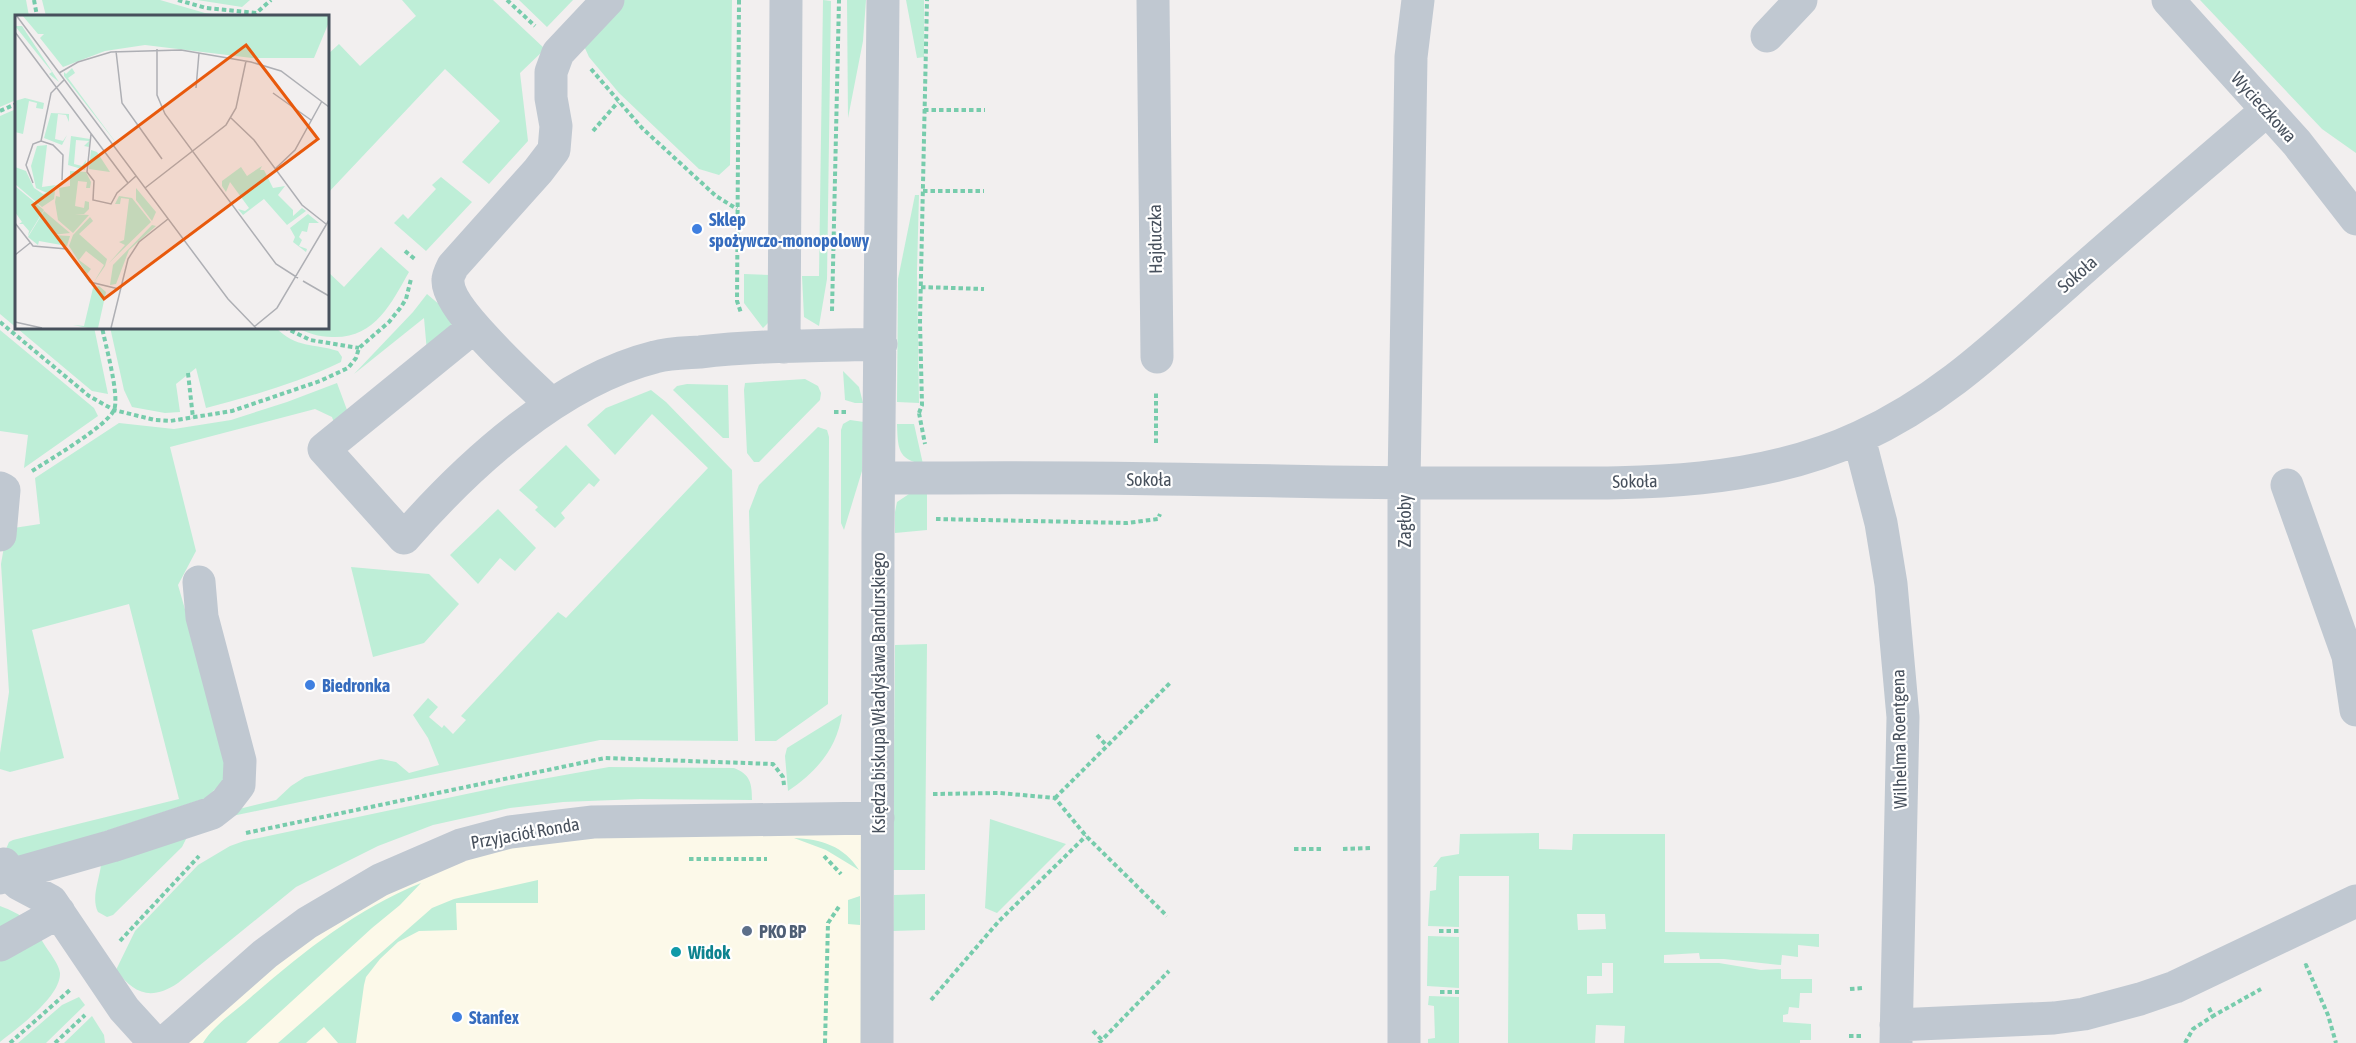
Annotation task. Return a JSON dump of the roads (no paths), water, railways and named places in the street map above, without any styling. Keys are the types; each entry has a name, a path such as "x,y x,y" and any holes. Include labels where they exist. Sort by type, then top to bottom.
{"street":[{"path":"551,404 474,327 452,294 448,280 453,267 554,150 556,126 551,98 551,72 558,53 608,0"},
{"path":"784,346 786,0"},
{"name":"Księdza biskupa Władysława Bandurskiego","path":"878,1043 883,0"},
{"name":"Hajduczka","path":"1153,0 1157,357"},
{"name":"Zagłoby","path":"1404,1043 1404,484 1411,57 1418,0"},
{"path":"1767,36 1801,0"},
{"name":"Wycieczkowa","path":"2168,0 2323,174 2356,219"},
{"name":"Sokoła","path":"880,478 1159,491 1404,484 1691,480 1755,471 1787,463 1859,438 1917,408 1974,366 2267,110"},
{"path":"474,327 324,449 404,538 474,466 551,404 626,365 657,356 750,348 881,344"},
{"name":"Wilhelma Roentgena","path":"1859,438 1881,523 1891,584 1903,717 1896,1034"},
{"path":"2287,485 2348,656 2356,710"},
{"path":"0,536 2,489"},
{"path":"3,870 112,846 212,813 226,802 238,785 240,761 202,617 199,582"},
{"name":"Przyjaciół Ronda","path":"164,1043 265,954 307,923 380,880 461,845 510,832 593,822 878,818"},
{"path":"3,870 30,891 51,901 124,1009 155,1043"},
{"path":"1896,1034 2015,1022 2085,1028 2140,999 2193,978 2356,901"},
{"path":"0,945 59,912"}],"place":[{"name":"Sklep spożywczo-monopolowy","path":"697,229"},
{"name":"Biedronka","path":"310,685"},
{"name":"PKO BP","path":"747,931"},
{"name":"Widok","path":"676,952"},
{"name":"Stanfex","path":"457,1017"}]}
